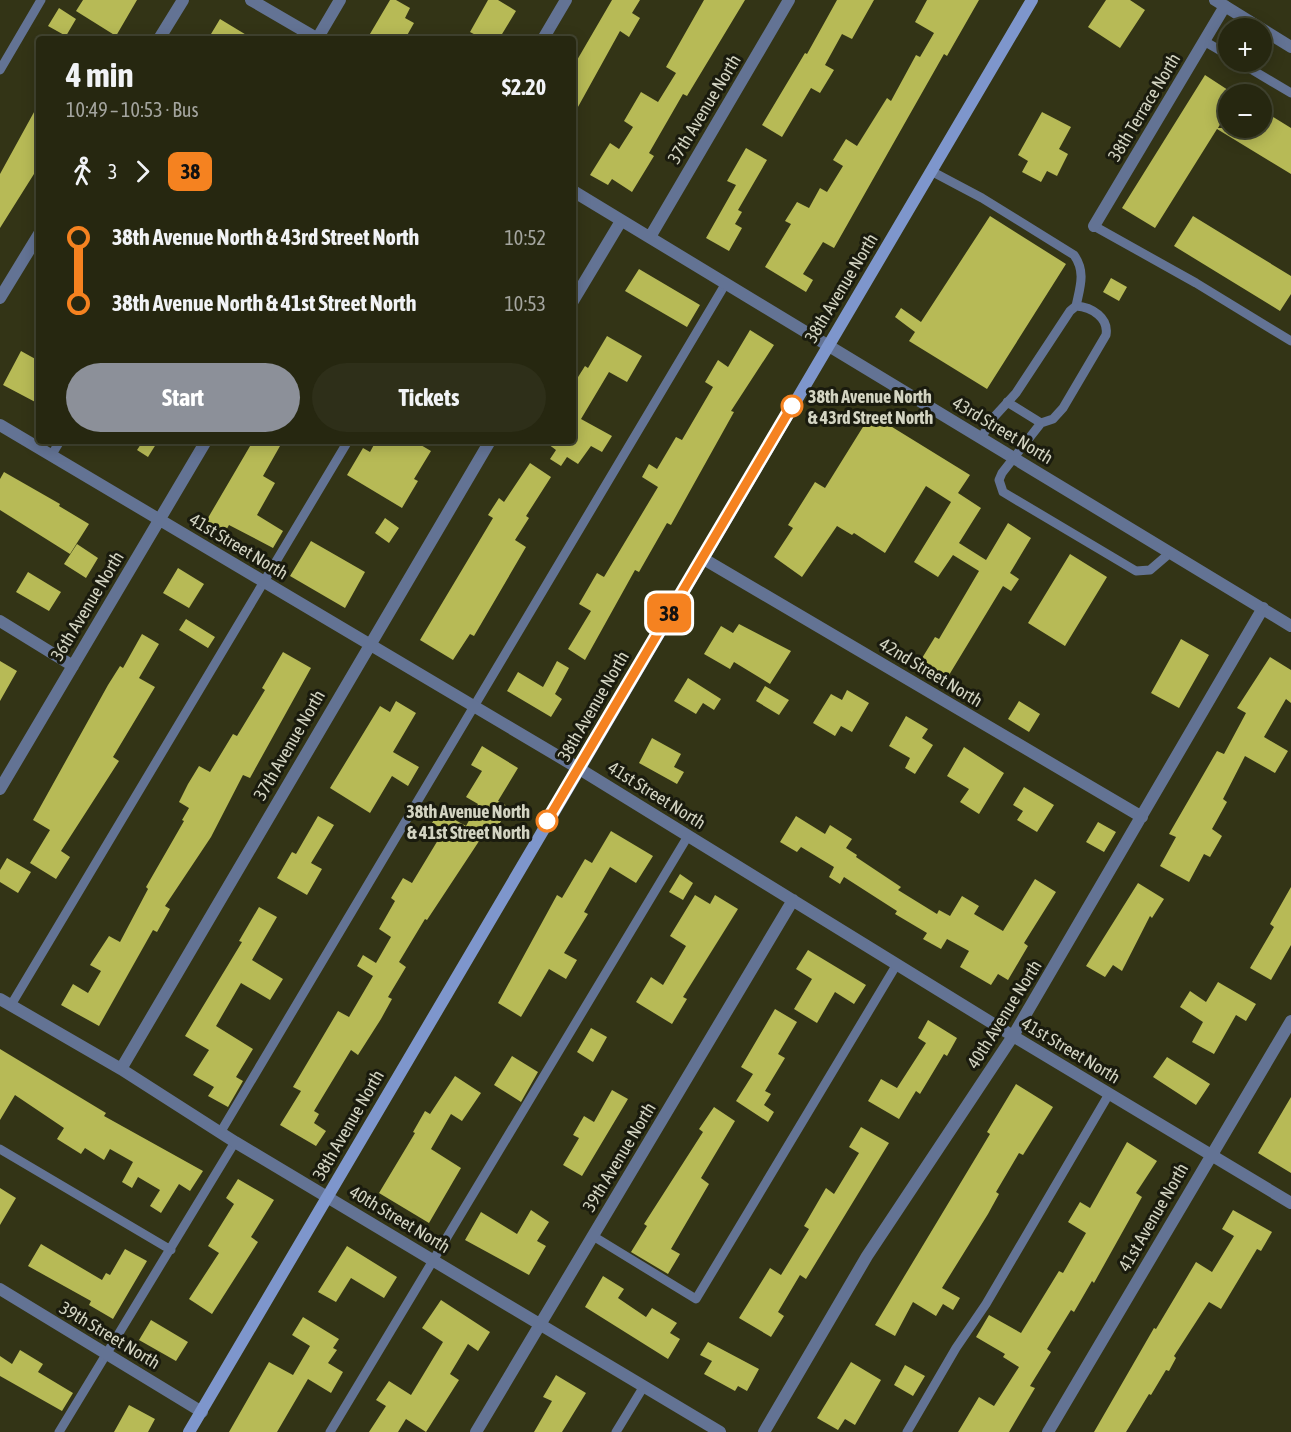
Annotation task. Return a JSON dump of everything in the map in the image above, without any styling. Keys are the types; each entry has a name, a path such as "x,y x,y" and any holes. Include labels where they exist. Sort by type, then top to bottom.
{"main road":[{"name":"38th Avenue North","path":"189,1432 1032,0"}],"street":[{"path":"161,36 183,0"},
{"path":"251,0 299,34"},
{"path":"319,36 340,0"},
{"path":"545,36 566,0"},
{"name":"37th Avenue North","path":"650,237 789,0"},
{"path":"1220,3 1291,47"},
{"name":"38th Terrace North","path":"1094,226 1204,41 1220,3"},
{"name":"43rd Street North","path":"576,193 1291,626"},
{"path":"576,296 621,221"},
{"path":"0,297 36,239"},
{"name":"41st Street North","path":"0,425 578,768 1013,1036 1291,1203"},
{"name":"36th Avenue North","path":"0,789 204,444"},
{"name":"37th Avenue North","path":"121,1069 488,444"},
{"name":"42nd Street North","path":"702,558 1142,817"},
{"name":"40th Avenue North","path":"764,1432 867,1256 1013,1036 1263,608"},
{"path":"0,621 73,666"},
{"name":"39th Avenue North","path":"476,1432 793,900"},
{"name":"40th Street North","path":"5,1002 121,1069 220,1133 720,1432"},
{"name":"41st Avenue North","path":"1048,1432 1291,1021"},
{"name":"39th Street North","path":"0,1289 202,1412"}],"lane":[{"path":"0,70 41,0"},
{"path":"1204,41 1218,49"},
{"path":"1256,72 1291,93"},
{"path":"931,171 982,198 1074,255 1081,266 1076,306 981,438"},
{"path":"1094,226 1196,283 1291,341"},
{"path":"220,1133 726,283"},
{"path":"1076,306 1084,306 1104,319 1108,326 1106,335 1063,408 1053,419 1041,423 1013,458 999,480 1003,492 1123,566 1136,571 1150,570 1171,552"},
{"path":"1007,402 1041,423"},
{"path":"51,456 58,444"},
{"path":"5,1002 264,582 346,444"},
{"path":"330,1432 688,836"},
{"path":"593,1236 696,1299 897,964"},
{"path":"907,1432 951,1357 986,1304 1109,1094"},
{"path":"59,1432 235,1142"},
{"path":"0,1149 171,1250"},
{"path":"616,1432 644,1386"}],"building":[{"path":"83,0 137,0 116,36 76,11"},
{"path":"390,0 396,0 410,8 405,18 414,23 407,36 369,36"},
{"path":"488,0 498,0 516,11 501,36 477,36 470,32"},
{"path":"612,0 640,0 632,13 640,18 629,37 620,31 576,111 576,62"},
{"path":"704,0 745,0 687,96 683,94 649,153 654,156 632,192 612,179 608,185 590,175 610,143 619,149 633,127 624,121 641,92 658,102 676,73 666,67"},
{"path":"837,0 874,0 852,39 842,34 825,65 834,70 820,93 811,88 782,137 762,125 805,53 807,54"},
{"path":"927,0 979,0 947,56 944,54 834,248 823,242 803,274 813,280 806,292 765,267 791,224 785,221 797,202 809,208 820,188 827,192 843,166 833,160 846,139 857,146 887,98 891,101 916,55 920,57 934,33 915,22"},
{"path":"1106,0 1130,0 1145,10 1120,48 1088,27"},
{"path":"59,8 76,19 66,36 48,26"},
{"path":"220,19 248,36 210,36"},
{"path":"1205,75 1219,84 1218,130 1155,228 1122,208"},
{"path":"36,108 36,171 0,228 0,174"},
{"path":"1042,112 1071,127 1059,149 1068,154 1057,176 1047,171 1041,182 1022,172 1028,161 1018,155"},
{"path":"1272,116 1291,128 1291,174 1232,138 1272,138"},
{"path":"746,148 767,160 738,210 742,212 735,224 742,228 729,251 706,238 736,185 727,181"},
{"path":"990,216 1066,264 987,389 909,341 915,332 895,317 901,308 921,322"},
{"path":"1193,216 1291,276 1291,294 1280,311 1174,246"},
{"path":"639,269 700,305 687,327 625,291"},
{"path":"1111,278 1127,287 1119,301 1103,292"},
{"path":"750,330 774,345 731,411 734,412 671,525 667,523 639,572 635,570 585,660 568,649 591,611 579,604 597,573 604,577 658,487 642,477 649,464 657,469 676,437 682,440 713,387 705,382 718,360 728,367"},
{"path":"607,336 642,356 627,382 609,372 581,419 612,436 602,452 591,446 578,464 567,457 561,466 550,459 556,450 548,444 576,444 576,380 585,366 588,368"},
{"path":"21,351 36,359 36,402 3,385"},
{"path":"871,414 970,475 958,493 981,508 959,543 986,560 1008,523 1031,538 1010,573 1019,579 1011,591 1003,586 946,680 919,663 935,637 939,639 979,571 953,555 938,577 914,562 951,502 926,486 885,553 854,533 852,535 837,526 802,577 774,557 793,528 788,525 815,482 825,488"},
{"path":"141,444 156,444 148,457 137,450"},
{"path":"251,444 280,446 263,476 275,483 257,515 283,531 273,548 229,525 224,534 205,523"},
{"path":"374,444 419,444 431,451 414,479 418,481 402,508 347,475 363,448 370,452"},
{"path":"530,463 551,477 526,516 529,518 515,540 526,547 474,636 470,634 453,660 420,640 493,518 488,515 499,498 504,502"},
{"path":"4,472 60,504 59,506 89,524 70,554 0,510 0,479"},
{"path":"385,518 399,528 389,543 375,533"},
{"path":"311,541 365,572 345,608 290,576"},
{"path":"77,544 98,558 86,578 64,564"},
{"path":"1070,554 1107,577 1065,646 1028,623"},
{"path":"178,568 204,584 189,608 163,593"},
{"path":"28,572 61,592 49,611 16,592"},
{"path":"186,619 215,637 208,648 179,630"},
{"path":"739,624 791,651 770,684 734,662 730,669 704,654 721,626 733,633"},
{"path":"142,634 159,644 139,678 155,687 113,757 119,761 61,851 70,857 56,879 30,863 50,830 33,820 108,685 120,666 123,668"},
{"path":"1181,639 1209,655 1179,708 1151,693"},
{"path":"283,652 311,668 250,778 243,775 211,837 165,906 170,909 157,932 153,930 99,1026 61,1005 73,984 88,993 101,971 90,965 109,936 120,942 148,889 146,887 184,821 182,820 189,808 179,802 188,784 199,766 210,772 233,734 237,736 265,690 262,688"},
{"path":"1270,657 1291,670 1291,703 1286,699 1264,737 1288,751 1275,773 1245,756 1223,799 1227,802 1212,829 1222,836 1210,857 1204,854 1189,882 1160,866 1176,837 1169,834 1217,751 1224,754 1246,713 1237,708"},
{"path":"0,661 17,671 0,701"},
{"path":"557,661 569,668 555,694 562,699 551,717 507,691 518,672 543,687"},
{"path":"688,678 721,699 714,710 703,703 696,714 674,701"},
{"path":"765,686 789,700 779,715 756,701"},
{"path":"847,690 869,703 852,732 841,726 835,736 813,723 831,694 842,700"},
{"path":"396,701 416,713 393,752 419,767 408,786 392,776 370,813 330,788 380,706 390,712"},
{"path":"1019,701 1040,714 1029,732 1008,719"},
{"path":"906,716 928,729 922,738 933,745 915,774 905,768 910,758 889,746"},
{"path":"652,738 681,754 674,767 684,772 677,784 639,763"},
{"path":"482,746 518,768 498,801 509,807 496,830 489,826 427,920 425,919 399,962 406,967 388,997 392,999 381,1019 358,1055 351,1050 314,1111 319,1114 314,1123 326,1131 316,1146 280,1125 301,1091 293,1087 338,1011 349,1017 373,976 357,966 363,955 376,963 391,937 379,929 395,901 391,898 403,878 412,883 438,840 443,829 432,823 439,811 466,826 478,804 466,797 482,771 471,765"},
{"path":"964,747 1004,773 979,814 960,802 969,789 947,776"},
{"path":"1024,787 1054,805 1037,832 1017,820 1023,811 1013,805"},
{"path":"318,816 334,825 311,863 322,869 307,895 277,878 292,852 296,854"},
{"path":"796,816 825,834 830,825 852,839 846,848 857,855 856,857 901,887 898,890 937,914 939,910 950,916 962,896 979,906 974,914 1003,931 1035,879 1056,892 1024,943 1028,946 1008,980 998,974 991,985 960,967 969,951 947,939 941,949 923,939 927,933 895,914 897,911 844,877 840,884 829,877 834,867 801,847 797,852 780,842"},
{"path":"1098,822 1116,832 1104,852 1086,842"},
{"path":"611,831 653,856 636,883 610,867 584,912 588,914 564,953 577,960 566,979 549,969 521,1017 498,1003 557,895 562,898 585,859 592,863"},
{"path":"7,858 31,872 18,893 0,882 0,870"},
{"path":"680,874 693,883 683,900 669,892"},
{"path":"1138,883 1164,899 1152,918 1150,916 1122,971 1113,965 1105,977 1086,966"},
{"path":"1291,887 1291,945 1271,980 1250,968 1274,927 1270,924"},
{"path":"695,895 710,904 715,895 738,909 683,997 687,999 672,1024 636,1002 651,977 663,985 686,946 670,936"},
{"path":"259,907 277,917 252,960 283,979 270,1000 241,983 216,1026 253,1049 236,1077 243,1081 228,1107 208,1096 214,1087 193,1075 209,1050 185,1036 242,942 239,941"},
{"path":"808,950 866,985 854,1004 835,992 817,1023 794,1009 812,979 796,969"},
{"path":"1218,982 1256,1004 1246,1021 1236,1015 1214,1054 1192,1042 1203,1022 1180,1007 1190,991 1206,1002"},
{"path":"775,1009 797,1022 778,1054 785,1058 765,1091 771,1094 764,1105 774,1112 768,1122 736,1101 753,1074 741,1067"},
{"path":"928,1020 957,1038 947,1056 944,1054 920,1094 916,1091 899,1119 868,1101 881,1079 897,1088 926,1043 918,1038"},
{"path":"591,1028 607,1037 593,1062 577,1052"},
{"path":"0,1049 106,1113 104,1116 203,1171 190,1191 179,1184 161,1213 150,1206 160,1190 138,1177 132,1188 122,1182 133,1162 110,1149 104,1160 85,1148 81,1154 57,1139 64,1128 15,1095 0,1120"},
{"path":"512,1056 538,1072 521,1102 494,1085"},
{"path":"1167,1057 1210,1084 1196,1105 1153,1077"},
{"path":"455,1076 481,1093 462,1121 451,1114 431,1149 461,1168 429,1223 379,1193 415,1133 413,1132 425,1111 430,1114"},
{"path":"1016,1084 1053,1107 1023,1155 1019,1153 996,1192 999,1194 988,1214 942,1288 960,1298 953,1310 943,1304 936,1316 913,1302 895,1336 875,1325 990,1134 987,1132"},
{"path":"612,1090 628,1099 582,1176 563,1165 579,1138 573,1135 584,1116 594,1122"},
{"path":"1291,1097 1291,1173 1258,1153"},
{"path":"714,1107 735,1121 701,1178 709,1184 671,1249 680,1254 668,1274 631,1252 647,1226 644,1224 703,1132 699,1129"},
{"path":"861,1127 889,1143 806,1279 800,1275 778,1312 784,1316 771,1337 739,1318 770,1268 781,1275 809,1229 804,1226 826,1188 834,1194 859,1153 849,1147"},
{"path":"1127,1142 1157,1161 1136,1193 1142,1197 1094,1283 1092,1281 1074,1312 1071,1310 1047,1349 1051,1352 1030,1386 1035,1388 1009,1432 958,1432 979,1397 994,1406 1019,1367 1003,1357 1005,1354 976,1337 989,1315 1021,1333 1059,1271 1063,1273 1086,1233 1068,1222 1080,1202 1090,1208"},
{"path":"238,1179 274,1200 251,1237 258,1242 212,1314 189,1299 219,1253 208,1246 234,1204 226,1198"},
{"path":"0,1188 16,1198 0,1225"},
{"path":"531,1210 549,1222 537,1241 546,1246 529,1275 465,1240 481,1212 517,1234"},
{"path":"1233,1210 1272,1232 1261,1251 1257,1249 1221,1309 1209,1302 1174,1356 1176,1358 1169,1371 1166,1370 1151,1395 1149,1394 1126,1432 1094,1432 1154,1328 1156,1329 1196,1262 1212,1272 1234,1236 1222,1229"},
{"path":"41,1244 102,1280 106,1273 110,1275 125,1249 147,1261 113,1319 89,1305 91,1301 28,1266"},
{"path":"347,1246 397,1277 384,1298 351,1278 336,1302 318,1292"},
{"path":"603,1276 624,1289 618,1298 646,1317 652,1308 677,1323 670,1333 680,1339 668,1359 585,1307"},
{"path":"441,1300 490,1332 478,1351 468,1344 450,1374 459,1380 426,1432 406,1419 398,1432 369,1432 386,1406 376,1400 389,1381 411,1395 443,1342 422,1328"},
{"path":"303,1317 339,1339 333,1348 337,1350 328,1363 343,1372 331,1393 308,1379 277,1432 229,1432 269,1362 293,1375 310,1346 292,1335"},
{"path":"151,1320 188,1342 176,1361 139,1340"},
{"path":"708,1342 759,1369 747,1391 738,1386 735,1391 704,1374 712,1361 700,1355"},
{"path":"20,1350 43,1364 38,1372 73,1393 62,1411 0,1376 0,1356 12,1364"},
{"path":"851,1362 881,1380 855,1425 845,1419 838,1430 817,1418"},
{"path":"905,1365 925,1376 913,1396 894,1385"},
{"path":"556,1375 586,1393 562,1432 534,1432 552,1401 543,1397"},
{"path":"129,1405 155,1419 148,1432 114,1432"}],"bus line":[{"name":"38","path":"547,821 792,406"}],"place":[{"name":"38th Avenue North & 43rd Street North","path":"792,406"},
{"name":"38th Avenue North & 41st Street North","path":"547,821"}]}
